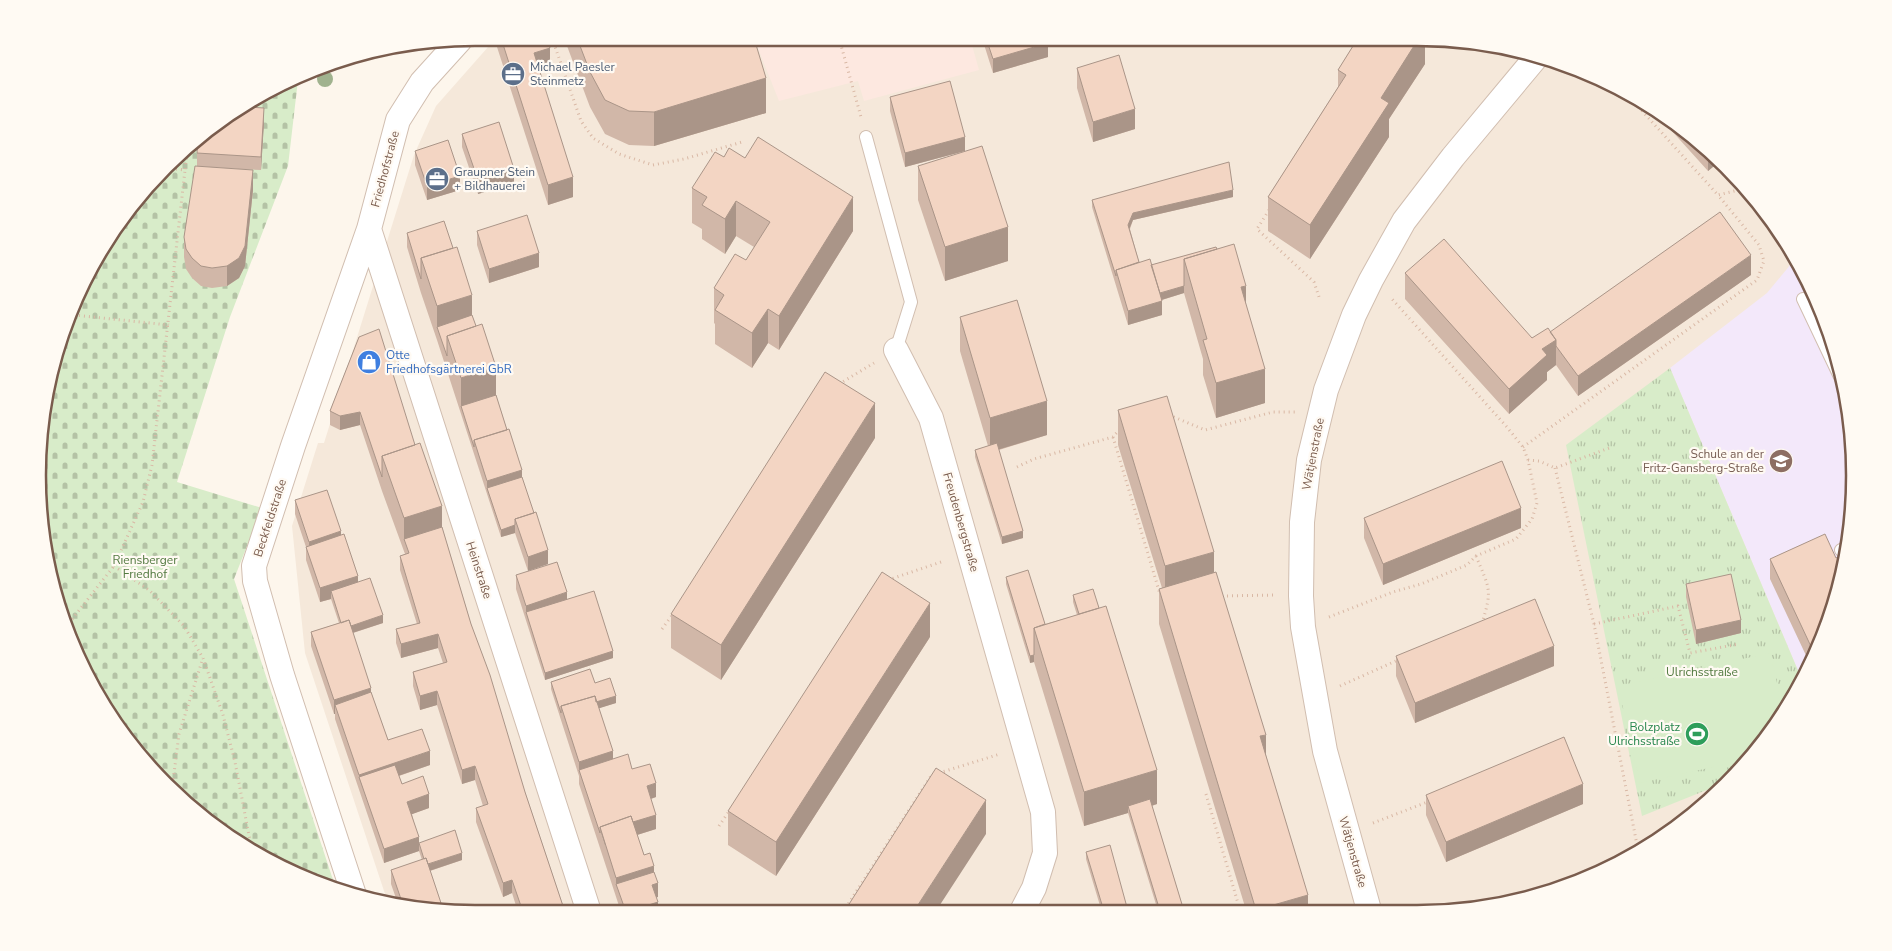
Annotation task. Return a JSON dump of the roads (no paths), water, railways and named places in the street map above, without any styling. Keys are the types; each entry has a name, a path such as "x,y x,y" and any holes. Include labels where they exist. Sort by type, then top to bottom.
{"street":[{"name":"Friedhofstraße","path":"369,229 398,120 422,82 454,47"},
{"name":"Wätjenstraße","path":"1368,905 1324,751 1304,627 1301,596 1302,522 1309,460 1326,390 1354,315 1404,221 1453,157 1533,62"},
{"name":"Beckfeldstraße","path":"351,886 282,675 254,580 254,566 293,446 369,229"},
{"name":"Heinstraße","path":"369,229 587,905"},
{"name":"Freudenbergstraße","path":"896,350 931,418 1043,812 1045,853 1034,888 1025,905"}],"lane":[{"path":"866,137 911,302 896,350"},
{"path":"1803,299 1826,347"}],"place":[{"name":"Michael Paesler Steinmetz","path":"513,74"},
{"name":"Graupner Stein + Bildhauerei","path":"437,179"},
{"name":"Otte Friedhofsgärtnerei GbR","path":"369,362"},
{"name":"Schule an der Fritz-Gansberg-Straße","path":"1781,461"},
{"name":"Bolzplatz Ulrichsstraße","path":"1697,734"}],"park label":[{"name":"Riensberger Friedhof","path":"145,567"},
{"name":"Ulrichsstraße","path":"1702,672"}]}
